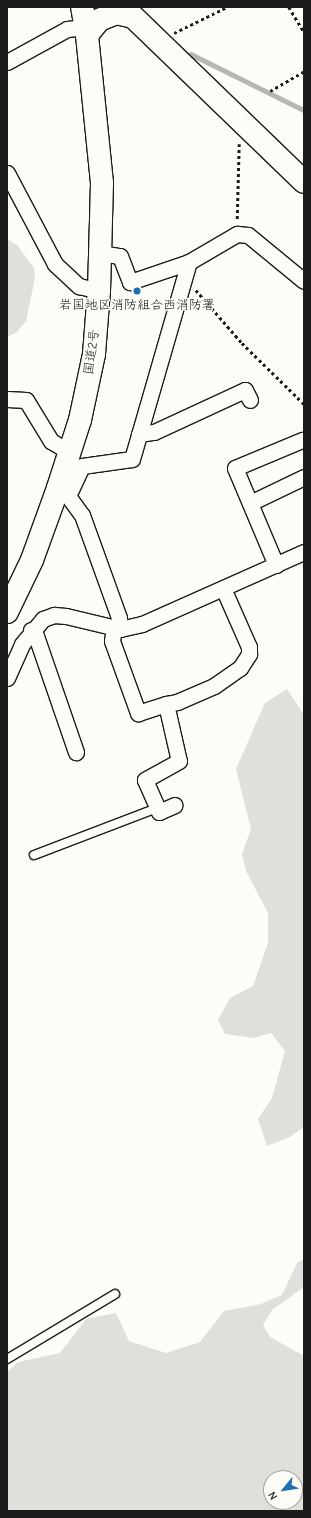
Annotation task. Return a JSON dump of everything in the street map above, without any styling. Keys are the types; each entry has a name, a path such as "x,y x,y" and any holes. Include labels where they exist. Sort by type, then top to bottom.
{"main road":[{"path":"85,23 99,20 116,13 128,12 159,44 304,182"},
{"name":"国道2号","path":"7,612 63,492 69,452 80,420 94,354 99,291 102,183 85,23"}],"street":[{"path":"7,62 67,29 85,23"},
{"path":"7,173 55,264 79,286 99,291"},
{"path":"100,253 120,256 130,282 189,262 237,234 248,235 257,240 304,282"},
{"path":"189,262 132,459 82,466 63,492 82,515 119,618 112,641 138,713 177,702 214,686 240,668 249,654 249,647 223,588"},
{"path":"139,434 154,432 245,390 250,400"},
{"path":"7,399 26,400 51,441 69,452"},
{"path":"276,565 235,468 302,440"},
{"path":"250,503 304,477"},
{"path":"7,678 22,644 31,630 43,619 54,615 117,628 142,624 304,552"},
{"path":"31,630 36,636 76,752"},
{"path":"166,704 179,762 145,780 159,812 175,805"}],"lane":[{"path":"34,856 157,808"},
{"path":"7,1359 115,1294"}],"path":[{"path":"159,44 182,27 227,7"},
{"path":"289,7 304,32"},
{"path":"270,92 304,71"},
{"path":"237,234 240,121"},
{"path":"189,262 196,290 242,343 304,404"}],"shaded area":[{"path":"7,239 17,245 34,268 35,278 26,321 17,332 7,337"},
{"path":"287,689 304,715 304,1127 290,1137 267,1146 258,1119 272,1098 285,1051 271,1033 254,1038 225,1034 218,1020 230,998 253,986 268,943 268,913 246,871 242,854 251,829 236,769 265,703"},
{"path":"304,1259 304,1287 272,1310 263,1325 270,1337 304,1356 304,1511 7,1511 7,1372 18,1362 60,1353 86,1319 116,1313 129,1341 166,1353 200,1342 224,1311 261,1304 282,1295 297,1263"}],"waterway":[{"path":"191,54 304,110"}],"place":[{"name":"岩国地区消防組合西消防署","path":"137,291"}]}
